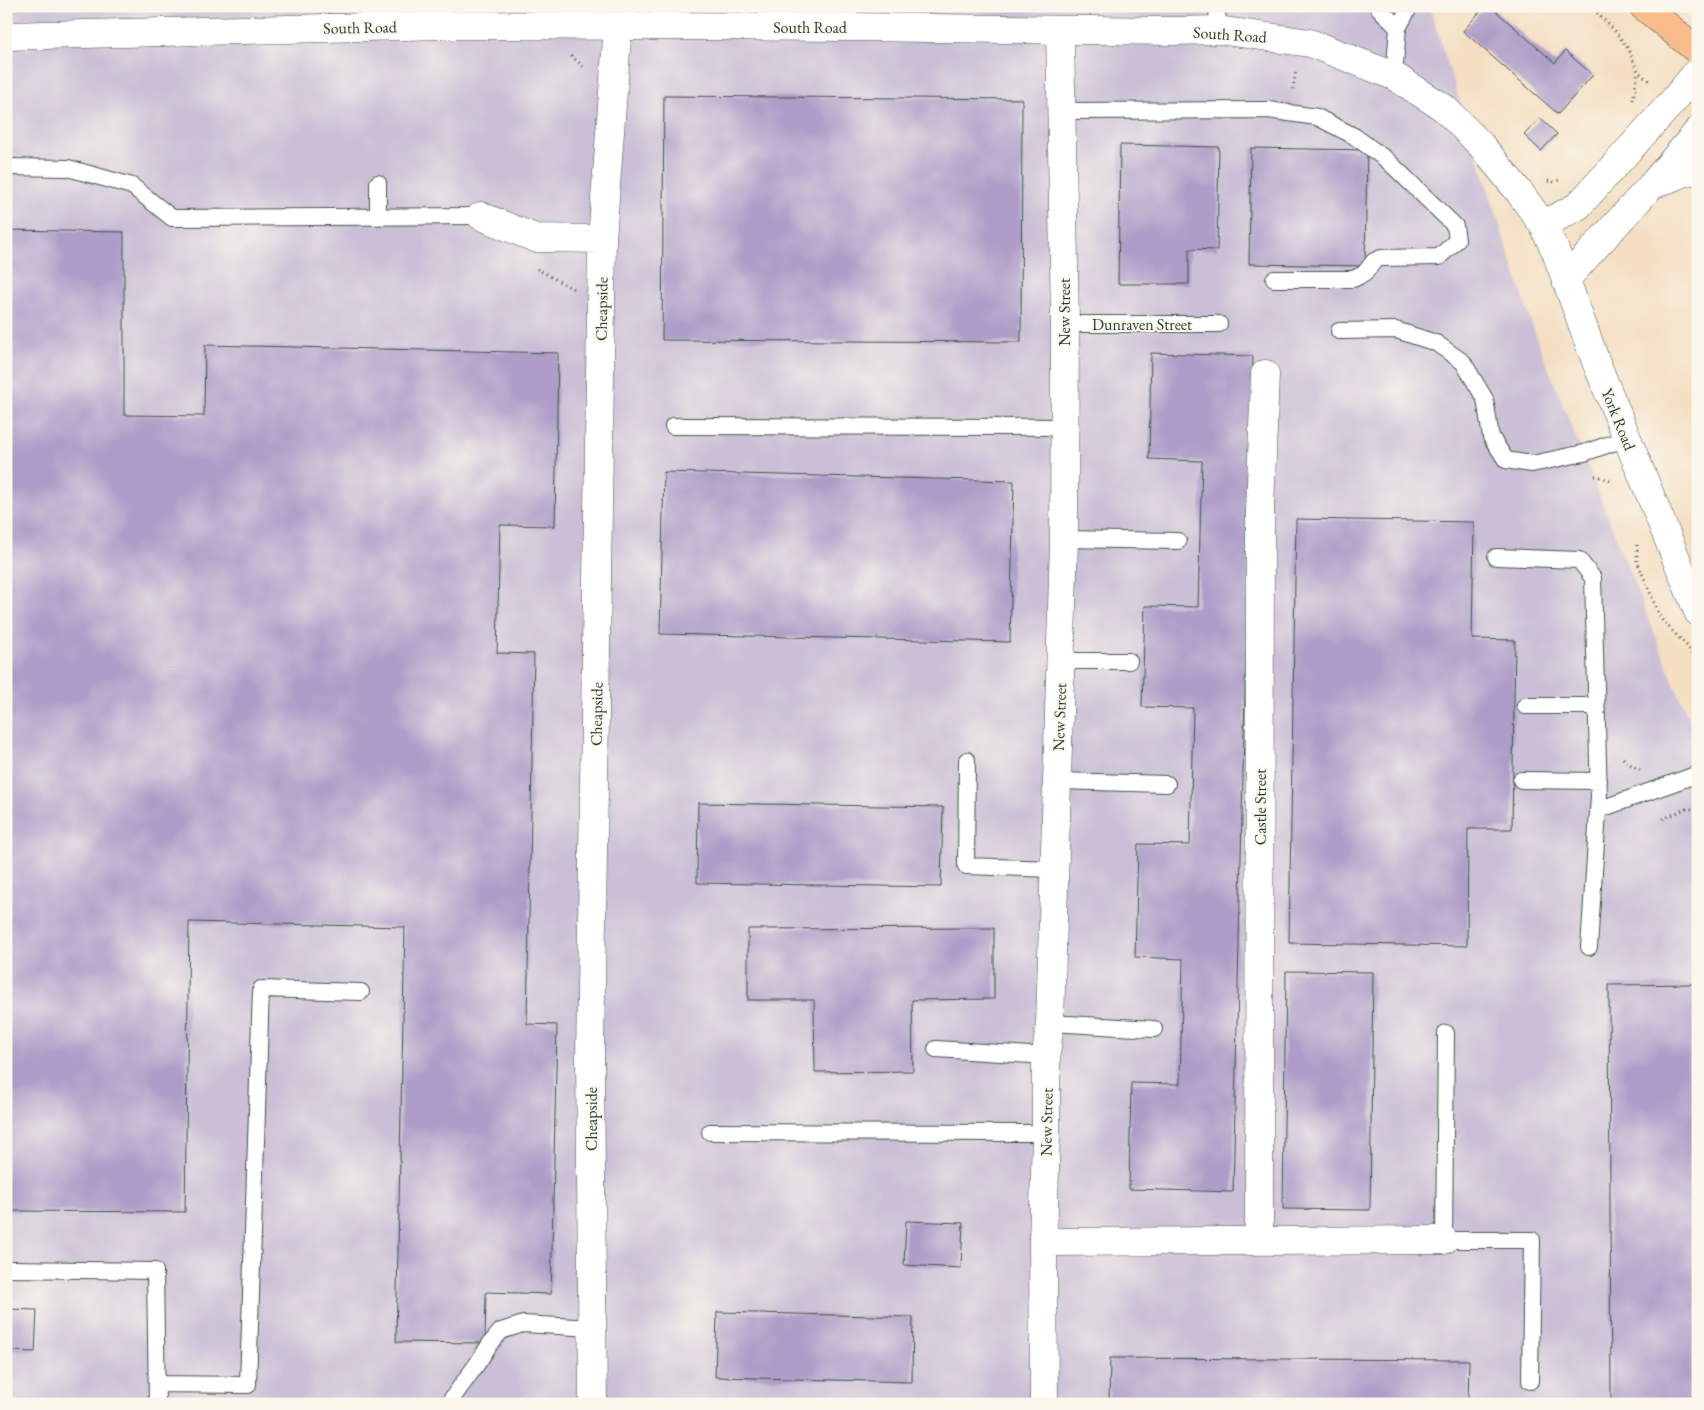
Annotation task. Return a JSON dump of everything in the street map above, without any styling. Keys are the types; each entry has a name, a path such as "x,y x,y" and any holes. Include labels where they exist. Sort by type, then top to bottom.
{"main road":[{"path":"1643,6 1698,51"}],"street":[{"name":"South Road","path":"6,36 444,25 1171,31 1217,18 1310,43 1394,76 1444,108 1480,144 1543,225"},
{"name":"Cheapside","path":"593,1404 590,1058 602,239 618,25"},
{"name":"New Street","path":"1044,1404 1043,1242 1046,1056 1050,1023 1064,539 1065,324 1060,30"},
{"path":"1543,225 1578,206 1698,71"},
{"path":"1566,279 1651,186 1698,131"},
{"path":"1651,186 1689,171 1698,170"},
{"path":"481,216 535,238 602,239"},
{"name":"York Road","path":"1543,225 1566,279 1596,362 1698,612"},
{"name":"Castle Street","path":"1259,1241 1260,510 1265,374"},
{"path":"1043,1242 1444,1240"}],"lane":[{"path":"1394,76 1398,28 1410,6"},
{"path":"1378,7 1398,28"},
{"path":"1061,111 1268,110 1317,117 1354,136 1387,160 1455,226 1457,240 1439,257 1381,258 1374,261 1364,274 1353,279 1274,279"},
{"path":"6,167 68,168 132,186 172,218 481,216"},
{"path":"378,183 378,217"},
{"name":"Dunraven Street","path":"1065,324 1219,324"},
{"path":"1339,330 1396,330 1436,343 1463,362 1485,400 1491,437 1506,460 1532,464 1572,456 1627,438"},
{"path":"673,426 1064,427"},
{"path":"1064,539 1178,541"},
{"path":"1496,557 1579,560 1592,578 1598,810 1589,947"},
{"path":"1060,661 1130,661"},
{"path":"1525,706 1596,706"},
{"path":"967,760 966,866 1054,869"},
{"path":"1598,810 1698,774"},
{"path":"1521,780 1598,781"},
{"path":"1057,781 1167,784"},
{"path":"157,1384 248,1384 261,989 361,992"},
{"path":"1050,1023 1154,1029"},
{"path":"1446,1033 1444,1240 1532,1240 1530,1381"},
{"path":"936,1049 1046,1056"},
{"path":"710,1132 1046,1133"},
{"path":"10,1268 155,1271 157,1404"},
{"path":"448,1404 501,1331 523,1324 593,1328"}],"path":[{"path":"1590,6 1615,31 1627,47 1638,71 1673,101"},
{"path":"566,55 574,57 588,72"},
{"path":"1628,106 1634,99 1638,71"},
{"path":"1546,181 1554,182 1569,177"},
{"path":"1572,456 1579,478 1598,476 1616,483"},
{"path":"1638,537 1638,562 1661,619 1689,648 1698,669"},
{"path":"1621,756 1626,762 1642,772"},
{"path":"1663,819 1685,810 1698,809"}],"shaded area":[{"path":"6,6 1429,6 1536,337 1698,743 1698,1404 6,1404"}],"building":[{"path":"1485,6 1490,6 1555,63 1565,51 1593,75 1558,114 1463,31"},
{"path":"664,96 1022,99 1021,342 662,340"},
{"path":"1540,118 1557,134 1541,151 1524,135"},
{"path":"1120,145 1219,147 1217,250 1189,249 1189,284 1118,284"},
{"path":"1251,148 1367,150 1365,266 1249,264"},
{"path":"6,230 124,232 124,415 204,416 205,345 558,353 555,526 500,525 497,653 534,654 527,1024 557,1025 551,1294 486,1292 485,1343 396,1342 405,927 189,922 185,1212 6,1211"},
{"path":"1151,353 1253,356 1233,1192 1129,1189 1131,1083 1180,1084 1183,959 1135,957 1138,844 1190,845 1193,708 1142,707 1145,606 1198,607 1202,461 1149,459"},
{"path":"664,472 1014,481 1010,642 660,634"},
{"path":"1296,519 1474,522 1472,639 1515,640 1512,829 1468,829 1467,946 1289,943"},
{"path":"698,803 943,807 941,887 697,883"},
{"path":"994,928 994,999 912,1000 913,1071 815,1072 814,1000 748,1000 748,929"},
{"path":"1286,971 1373,972 1370,1210 1283,1209"},
{"path":"1698,984 1698,1404 1611,1404 1609,985"},
{"path":"906,1221 963,1223 961,1268 904,1265"},
{"path":"6,1309 37,1310 35,1352 6,1351"},
{"path":"717,1312 913,1317 912,1382 715,1377"},
{"path":"1110,1358 1469,1360 1468,1404 1109,1404"}]}
